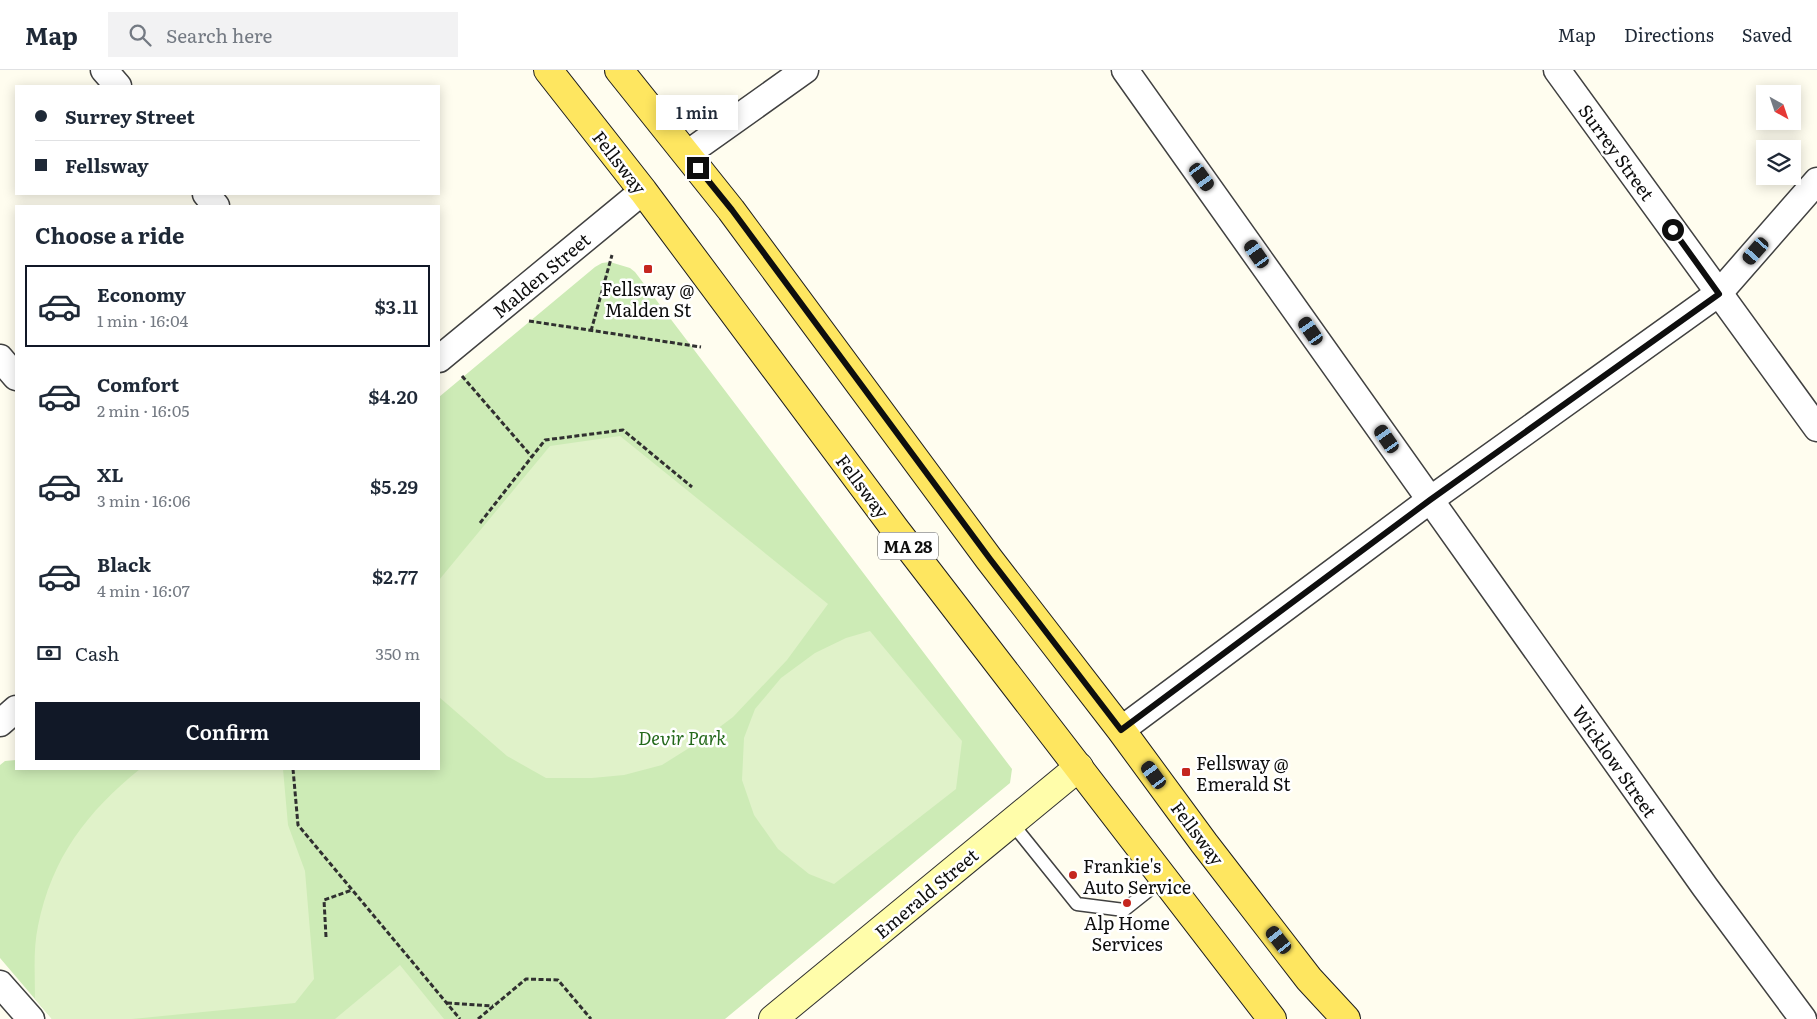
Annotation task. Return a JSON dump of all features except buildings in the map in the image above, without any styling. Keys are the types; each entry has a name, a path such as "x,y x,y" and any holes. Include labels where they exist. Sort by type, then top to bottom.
{"main road":[{"name":"Fellsway","path":"548,70 643,191 895,529 1272,1019"},
{"name":"Fellsway","path":"620,70 732,210 990,559 1121,730 1204,843 1309,979 1346,1019"}],"street":[{"path":"104,70 117,85"},
{"path":"687,154 805,70"},
{"name":"Wicklow Street","path":"1125,70 1705,886 1803,1019"},
{"name":"Surrey Street","path":"1557,70 1817,428"},
{"path":"1121,730 1430,500 1719,294 1817,181"},
{"name":"Malden Street","path":"440,358 643,191"},
{"path":"207,195 215,205"},
{"path":"0,358 15,376"},
{"path":"0,723 15,710"},
{"name":"Emerald Street","path":"774,1019 1079,767"},
{"path":"0,984 28,1018"}],"lane":[{"path":"1012,822 1077,904 1124,910 1163,879"}],"path":[{"path":"591,331 612,255"},
{"path":"523,321 701,347"},
{"path":"460,373 532,456"},
{"path":"480,523 545,440 623,430 692,487"},
{"path":"293,770 298,825 460,1019"},
{"path":"326,937 324,900 352,890"},
{"path":"478,1019 526,979 558,980 591,1019"},
{"path":"446,1002 493,1006"}],"green space":[{"name":"Devir Park","path":"610,262 630,268 635,272 1012,769 1010,783 725,1019 52,1019 0,958 0,765 5,761 15,760 15,770 440,770 440,396 602,263"},
{"path":"620,436 828,604 787,660 733,717 705,738 662,765 624,775 592,778 546,778 507,756 440,698 440,579 550,446"},
{"path":"870,631 962,741 956,789 834,884 809,874 778,849 754,815 742,780 744,738 755,709 781,678 815,653 846,638"},
{"path":"139,770 283,770 288,825 305,871 314,979 295,1003 132,1019 52,1019 35,999 36,935 52,878 62,857 88,819 121,785"},
{"path":"400,965 444,1019 335,1019"}],"place":[{"name":"Fellsway @ Malden St","path":"648,269"},
{"name":"Fellsway @ Emerald St","path":"1186,772"},
{"name":"Frankie's Auto Service","path":"1073,875"},
{"name":"Alp Home Services","path":"1127,903"}],"route":[{"path":"698,168 732,210 990,559 1121,730 1430,500 1719,294 1673,230"}]}
